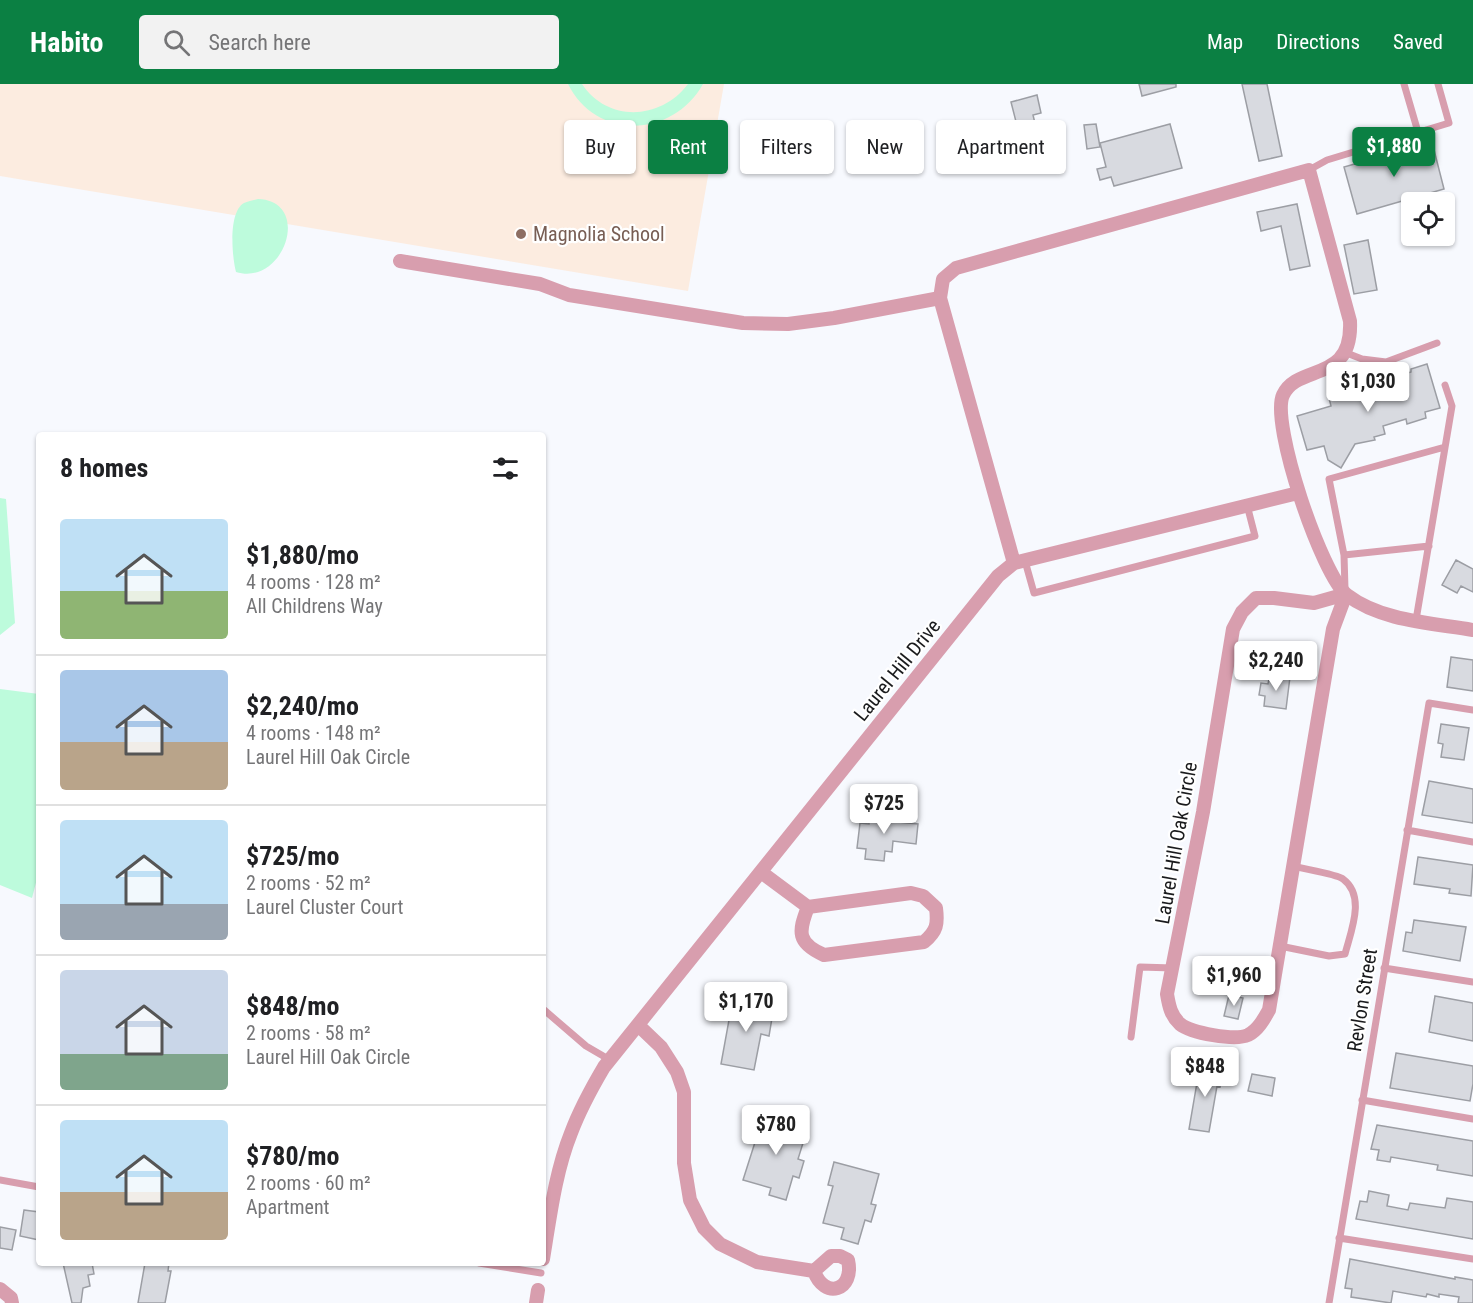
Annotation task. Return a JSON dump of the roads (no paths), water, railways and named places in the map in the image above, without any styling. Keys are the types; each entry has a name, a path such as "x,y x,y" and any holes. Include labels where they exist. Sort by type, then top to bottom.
{"street":[{"path":"1020,562 940,298 943,279 956,268 1309,170 1350,321 1351,336 1344,352 1327,369 1293,382 1283,396 1280,412 1298,493 1332,577 1346,594 1369,608 1397,617 1473,630"},
{"path":"400,261 531,282 569,295 743,323 788,324 834,318 940,298"},
{"name":"Laurel Hill Drive","path":"546,1240 554,1191 570,1135 585,1100 610,1060 998,576 1020,562 1298,493"},
{"name":"Laurel Hill Oak Circle","path":"1346,594 1333,628 1269,1010 1259,1026 1247,1035 1227,1037 1192,1030 1180,1024 1169,1009 1167,994 1203,812 1233,629 1242,612 1256,598 1314,603 1346,594"},
{"path":"761,872 808,907 911,893 923,897 936,908 937,923 935,932 924,942 824,955 811,950 803,942 800,925 808,907"},
{"path":"638,1025 661,1047 678,1072 684,1092 684,1163 690,1200 704,1228 720,1244 758,1262 814,1271"}],"lane":[{"path":"1404,84 1418,132"},
{"path":"1309,170 1327,160 1449,123 1438,84"},
{"path":"1344,352 1362,359 1386,362 1437,343"},
{"path":"1416,620 1452,406 1445,385"},
{"path":"1346,594 1344,555 1329,479 1445,447"},
{"path":"1020,562 1034,592 1255,536 1247,506"},
{"path":"1344,555 1429,546"},
{"name":"Revlon Street","path":"1329,1303 1429,703 1473,710"},
{"path":"1407,830 1473,842"},
{"path":"1280,946 1329,956 1345,954 1356,916 1353,892 1342,878 1293,866"},
{"path":"1131,1037 1140,967 1173,968"},
{"path":"1384,968 1473,982"},
{"path":"546,1012 586,1046 610,1060"},
{"path":"1362,1100 1473,1119"},
{"path":"0,1180 36,1186"},
{"path":"1339,1238 1473,1259"}],"place":[{"name":"Magnolia School","path":"521,234"}]}
